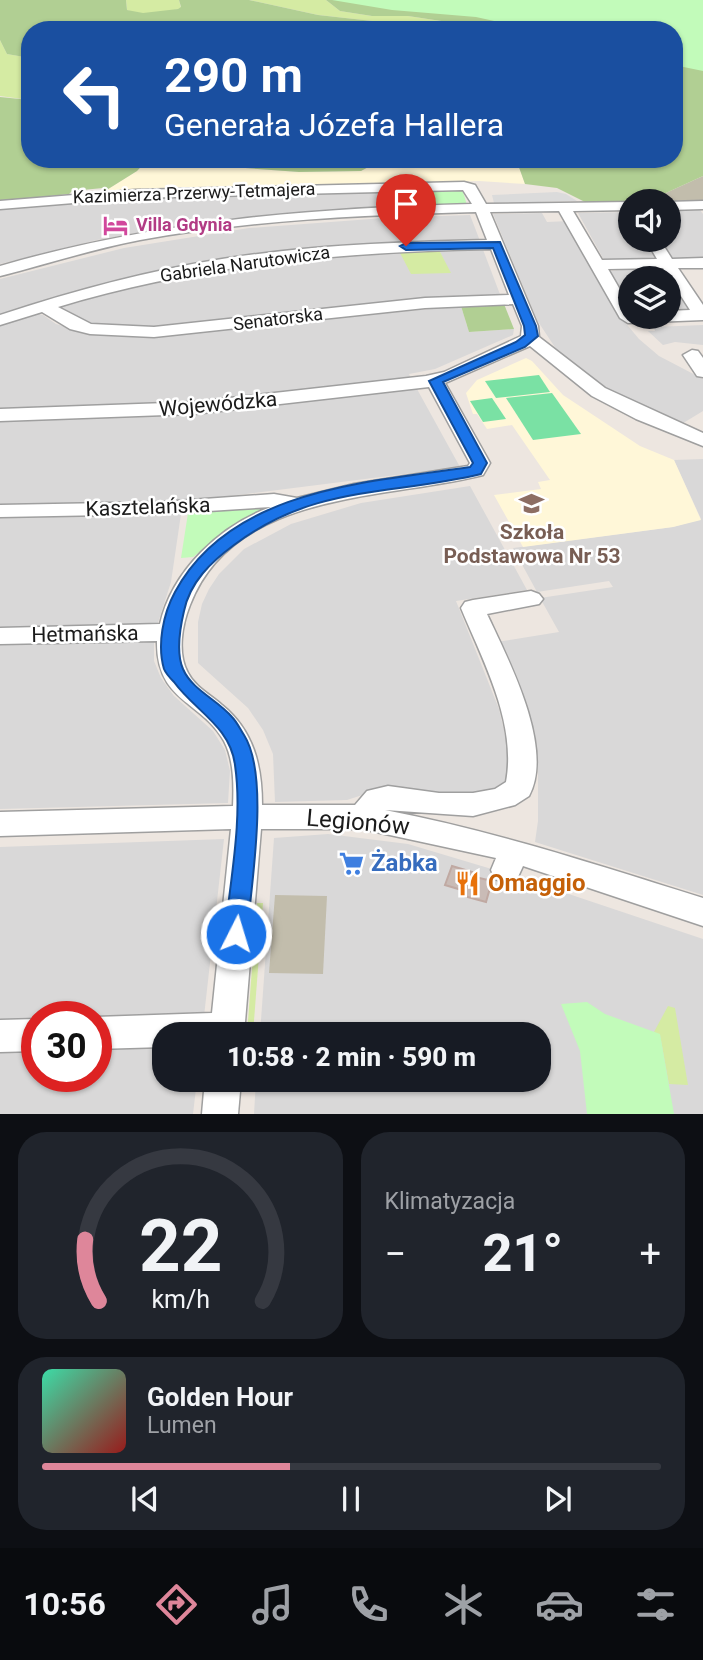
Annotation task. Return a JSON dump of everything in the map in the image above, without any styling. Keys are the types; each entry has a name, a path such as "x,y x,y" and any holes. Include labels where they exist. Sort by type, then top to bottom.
{"street":[{"name":"Kazimierza Przerwy-Tetmajera","path":"0,205 125,194 464,186 470,188 482,209"},
{"path":"388,187 394,212"},
{"path":"0,271 78,249 163,232 304,216 618,206"},
{"path":"681,206 702,206"},
{"path":"564,207 618,300"},
{"path":"482,209 530,326 530,339"},
{"name":"Gabriela Narutowicza","path":"0,320 148,278 251,259 372,248 496,244"},
{"path":"660,252 701,315"},
{"path":"599,265 703,263"},
{"name":"Senatorska","path":"44,306 64,319 90,329 154,332 425,303 519,299"},
{"path":"681,316 701,315"},
{"path":"228,1022 247,817 245,765 239,742 225,721 180,681 172,662 171,632 177,604 193,574 205,559 248,527 296,503 343,491 469,472 480,468 480,463 435,381 530,339"},
{"path":"530,339 584,383 606,396 703,440"},
{"path":"692,355 703,372"},
{"name":"Wojewódzka","path":"0,415 194,408 435,381"},
{"name":"Kasztelańska","path":"0,511 162,508 274,500 296,503"},
{"path":"362,817 377,799 388,797 481,805 500,801 519,788 524,771 511,705 473,608 531,599"},
{"name":"Hetmańska","path":"0,636 171,632"},
{"name":"Legionów","path":"0,824 247,817 362,817 460,836 511,861 703,912"},
{"path":"112,1033 152,1033"},
{"path":"0,1036 21,1035"},
{"path":"220,1114 222,1092"}],"shaded area":[{"path":"140,168 245,168 299,172 361,171 366,168 519,168 525,184 479,181 105,191"},
{"path":"703,176 703,201 681,202 681,189 675,189"},
{"path":"377,190 381,206 186,224 97,240 0,264 0,208 96,199"},
{"path":"557,192 577,201 494,203 492,195"},
{"path":"700,210 703,214 703,259 671,259 666,252 681,252 681,211"},
{"path":"618,212 618,252 654,252 659,259 604,260 578,213"},
{"path":"542,213 547,222 569,221 618,310 618,329 631,329 659,356 703,379 703,411 680,425 607,390 560,355 537,320 493,214"},
{"path":"470,215 480,241 264,255 0,315 0,279 124,248 249,228"},
{"path":"482,247 501,297 156,329 83,323 55,306 202,269 398,249 450,273 438,248"},
{"path":"618,270 618,287 609,271"},
{"path":"681,294 691,310 689,313 681,313"},
{"path":"461,306 469,332 514,329 513,335 435,369 409,374 412,380 197,404 0,411 0,323 34,313 43,315 56,324 91,334 145,336"},
{"path":"703,325 703,345 675,342 663,345 648,331 681,329 681,326"},
{"path":"526,358 532,361 563,395 640,446 674,460 701,520 673,527 523,547 494,495 541,489 538,482 550,480 512,425 487,429 477,414 473,414 466,393 477,380"},
{"path":"417,389 460,467 182,502 0,506 0,421 181,415"},
{"path":"703,459 703,895 535,842 538,821 538,771 531,739 497,642 559,632 540,598 613,587 609,581 537,592 513,548 673,527 701,519 674,460"},
{"path":"470,486 527,590 456,601 499,709 510,756 509,780 499,791 467,797 381,789 347,800 275,802 273,754 263,730 248,708 198,663 198,622 209,589 219,574 244,549 291,524 361,503"},
{"path":"181,514 171,582 157,626 0,630 0,518"},
{"path":"154,642 154,661 161,678 174,696 213,731 225,750 230,771 228,803 0,809 0,645"},
{"path":"328,834 408,844 518,877 703,939 703,1114 254,1114 255,1092 551,1092 551,1022 261,1022 274,838"},
{"path":"224,839 203,1022 152,1022 152,1092 196,1092 193,1114 0,1114 0,847"},
{"path":"275,895 327,896 323,974 269,973"}],"green space":[{"path":"0,0 126,0 127,10 143,13 178,9 181,7 179,0 249,0 318,15 372,21 21,21 21,56 7,54 0,40"},
{"path":"126,0 179,0 181,8 161,13 140,13 127,10"},
{"path":"249,0 326,0 340,11 441,21 372,21 318,15"},
{"path":"326,0 703,0 703,176 675,189 618,189 618,202 587,203 557,188 525,184 519,168 683,168 683,21 441,21 408,16 372,16 340,11"},
{"path":"332,0 703,0 703,71 683,67 683,21 494,21 392,10"},
{"path":"0,40 7,54 21,56 21,99 0,96"},
{"path":"0,97 21,99 21,168 140,168 105,191 103,188 0,201"},
{"path":"245,168 366,168 361,171 299,172"},
{"path":"457,189 463,192 467,205 402,207 397,192"},
{"path":"438,248 451,273 411,274 398,249"},
{"path":"504,304 514,329 469,332 461,306"},
{"path":"539,375 550,392 496,398 485,381"},
{"path":"552,393 581,434 533,440 506,398"},
{"path":"492,398 506,419 483,422 470,401"},
{"path":"267,507 267,511 227,531 193,557 181,558 188,513"},
{"path":"257,903 263,903 254,1022 248,1022"},
{"path":"587,1002 605,1014 660,1034 674,1114 587,1114 580,1051 561,1004"},
{"path":"668,1006 675,1008 688,1085 669,1084 660,1035 654,1032"}],"building":[{"name":"Omaggio","path":"452,866 472,872 471,876 492,881 486,902 464,896 465,891 445,885"}],"place":[{"name":"Villa Gdynia","path":"116,225"},
{"name":"Szkoła Podstawowa Nr 53","path":"532,503"},
{"name":"Żabka","path":"351,863"},
{"name":"Omaggio","path":"468,883"}],"route":[{"path":"236,934 247,817 245,765 234,733 213,709 180,681 173,669 170,654 171,632 177,604 193,574 205,559 248,527 296,503 343,491 476,471 480,468 480,463 435,381 521,344 530,339 532,332 496,244 406,246"}]}
